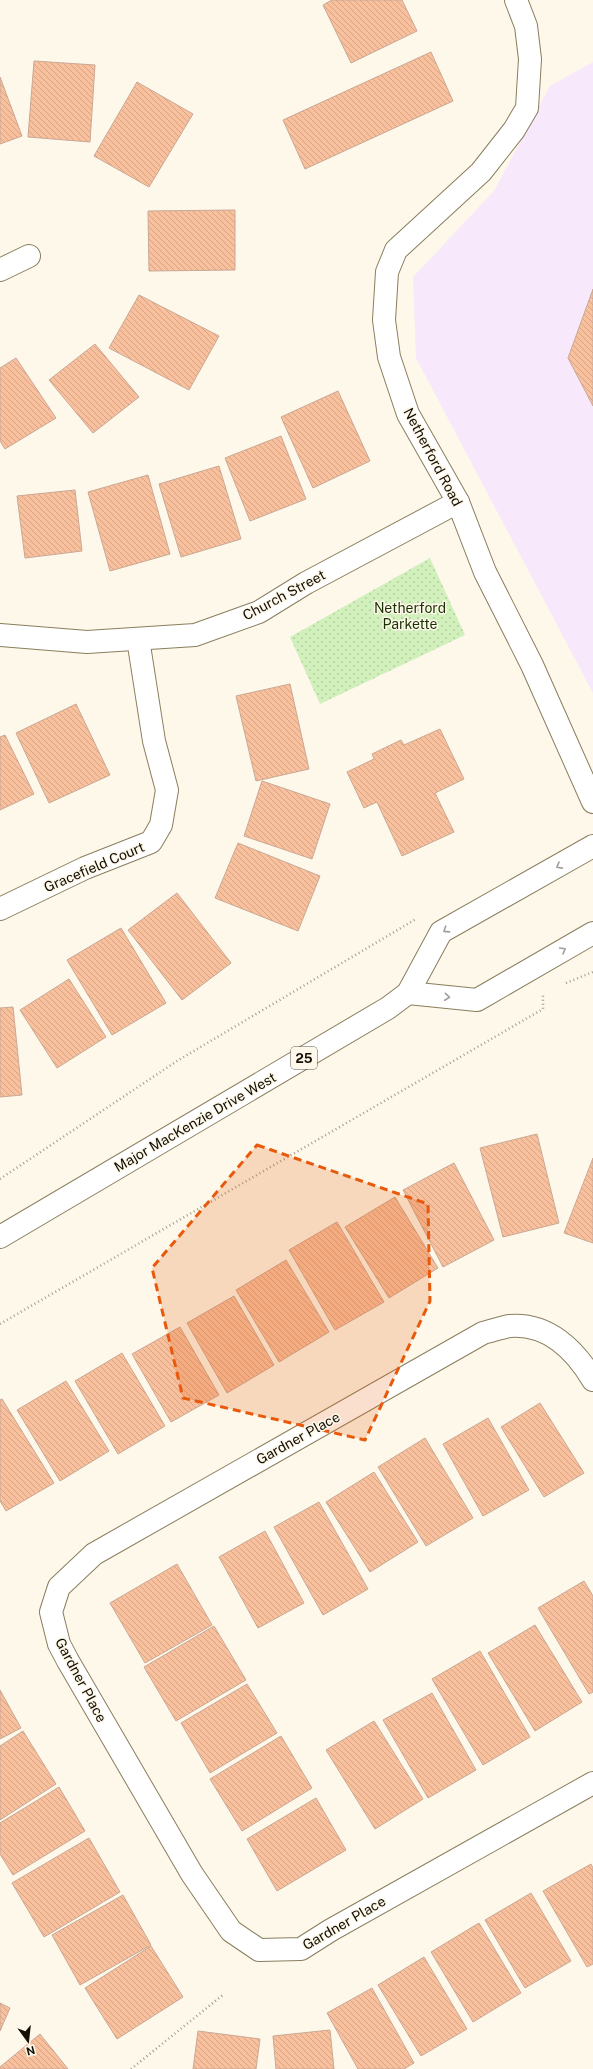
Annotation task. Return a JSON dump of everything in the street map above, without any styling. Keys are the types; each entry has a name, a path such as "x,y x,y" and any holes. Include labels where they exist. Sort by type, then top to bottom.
{"street":[{"name":"Netherford Road","path":"516,0 526,26 530,59 527,108 514,130 481,172 396,250 387,272 384,320 389,357 408,414 458,502 485,572 532,665 593,802"},
{"path":"0,270 29,256"},
{"name":"Church Street","path":"0,636 87,642 195,635 259,612 312,580 458,502"},
{"name":"Gracefield Court","path":"0,909 86,868 151,842 161,825 167,790 154,741 138,639"},
{"name":"Major MacKenzie Drive West","path":"0,1236 388,1008 408,993 441,932 593,846"},
{"path":"408,993 477,1000 593,933"},
{"name":"Gardner Place","path":"593,1380 581,1361 556,1339 539,1328 510,1326 483,1333 94,1554 59,1587 51,1612 59,1644 68,1661 192,1874 231,1931 259,1950 301,1949 331,1930 593,1783"}],"path":[{"path":"0,1179 177,1061 423,915"},
{"path":"562,985 593,972"},
{"path":"0,1324 544,1009 542,994 549,991"},
{"path":"131,2069 224,1994"}],"highlighted area":[{"path":"257,1145 428,1204 430,1301 365,1440 183,1398 152,1268"}],"shaded area":[{"path":"593,62 593,693 416,358 413,277 494,191 550,86"}],"green space":[{"name":"Netherford Parkette","path":"430,558 465,635 320,704 290,637"}],"building":[{"path":"332,0 402,0 417,31 351,63 323,5"},
{"path":"431,52 453,101 305,169 283,120"},
{"path":"34,61 95,65 90,142 28,137"},
{"path":"0,77 22,136 0,144"},
{"path":"137,82 193,114 149,187 94,156"},
{"path":"235,210 235,270 149,271 148,211"},
{"path":"593,289 593,406 568,358"},
{"path":"139,295 219,336 189,390 109,348"},
{"path":"95,344 139,397 93,433 49,380"},
{"path":"16,358 56,418 5,449 0,441 0,368"},
{"path":"338,391 370,461 313,488 281,417"},
{"path":"281,436 306,499 250,521 225,458"},
{"path":"219,466 241,539 181,557 159,484"},
{"path":"148,475 170,554 110,571 88,492"},
{"path":"75,490 82,551 25,558 17,496"},
{"path":"290,684 309,769 256,781 236,696"},
{"path":"76,704 110,775 49,803 16,733"},
{"path":"440,729 464,779 435,793 454,832 402,856 377,802 364,808 347,772 374,759 372,754 401,740 404,745"},
{"path":"5,735 34,794 0,810 0,737"},
{"path":"262,781 330,804 312,859 244,836"},
{"path":"238,843 320,876 298,931 215,898"},
{"path":"177,893 231,963 182,1000 128,930"},
{"path":"121,928 166,1003 112,1035 67,960"},
{"path":"69,979 106,1037 57,1068 20,1010"},
{"path":"13,1007 22,1095 0,1097 0,1008"},
{"path":"537,1134 559,1223 503,1237 480,1148"},
{"path":"593,1158 593,1243 564,1233"},
{"path":"454,1163 494,1240 443,1267 403,1190"},
{"path":"395,1197 438,1268 389,1298 345,1227"},
{"path":"337,1222 384,1302 335,1330 289,1250"},
{"path":"286,1260 329,1332 279,1362 236,1290"},
{"path":"234,1296 274,1365 227,1393 187,1323"},
{"path":"180,1327 219,1395 171,1422 132,1354"},
{"path":"122,1353 165,1426 118,1454 75,1381"},
{"path":"66,1381 109,1451 60,1481 17,1410"},
{"path":"2,1399 54,1483 6,1511 0,1501 0,1400"},
{"path":"540,1403 584,1473 544,1497 501,1427"},
{"path":"488,1418 529,1490 483,1516 443,1444"},
{"path":"425,1438 473,1518 426,1546 378,1467"},
{"path":"374,1472 418,1542 370,1572 326,1502"},
{"path":"319,1502 368,1589 323,1615 274,1527"},
{"path":"265,1531 304,1603 258,1628 219,1557"},
{"path":"177,1564 212,1625 145,1663 110,1603"},
{"path":"584,1581 593,1596 593,1692 589,1694 538,1608"},
{"path":"535,1625 582,1702 535,1731 488,1653"},
{"path":"214,1626 246,1680 176,1721 144,1667"},
{"path":"480,1651 530,1737 483,1765 432,1679"},
{"path":"247,1684 277,1733 210,1773 181,1723"},
{"path":"0,1690 21,1728 0,1739"},
{"path":"432,1693 476,1770 428,1798 383,1720"},
{"path":"374,1721 423,1799 375,1829 326,1750"},
{"path":"23,1731 56,1784 0,1820 0,1746"},
{"path":"281,1736 312,1788 242,1831 210,1779"},
{"path":"59,1787 85,1831 13,1875 0,1854 0,1823"},
{"path":"316,1798 346,1850 277,1891 247,1839"},
{"path":"89,1838 120,1892 44,1937 12,1883"},
{"path":"591,1864 593,1868 593,1964 587,1967 543,1891"},
{"path":"531,1893 571,1961 525,1988 485,1920"},
{"path":"123,1895 151,1945 80,1985 52,1935"},
{"path":"479,1923 521,1993 473,2022 431,1952"},
{"path":"151,1946 183,1997 117,2039 85,1988"},
{"path":"424,1957 467,2029 421,2056 378,1985"},
{"path":"372,1988 414,2063 404,2069 358,2069 327,2013"},
{"path":"0,2003 10,2008 0,2031"},
{"path":"330,2030 334,2069 276,2069 273,2036"},
{"path":"198,2031 260,2039 256,2069 193,2069"},
{"path":"40,2034 68,2069 0,2069 0,2067"}]}
